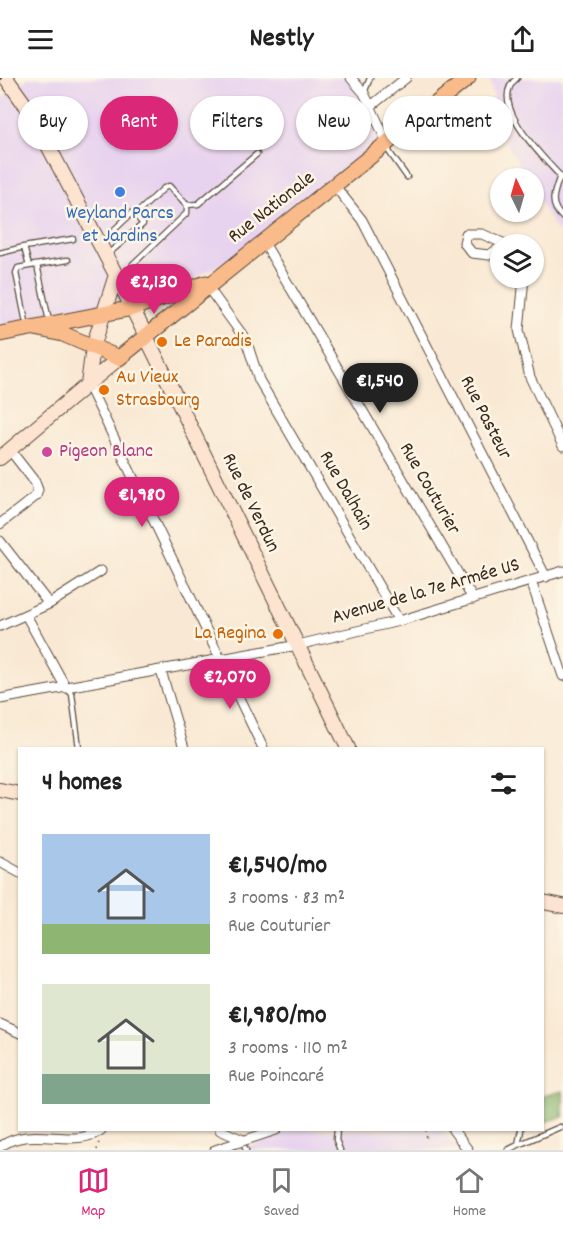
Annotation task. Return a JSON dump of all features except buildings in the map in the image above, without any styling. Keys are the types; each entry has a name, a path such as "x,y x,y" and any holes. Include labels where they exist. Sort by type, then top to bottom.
{"main road":[{"name":"Rue de Verdun","path":"6,78 31,113 133,308 348,747"},
{"name":"Rue Nationale","path":"445,96 468,78"},
{"name":"Rue Nationale","path":"5,454 210,283 383,145"},
{"path":"88,384 93,347 102,314 117,277"},
{"name":"Rue Nationale","path":"0,334 133,308 210,283"},
{"path":"37,327 63,334 119,358"},
{"path":"0,790 18,794"},
{"path":"544,902 563,906"}],"street":[{"path":"351,78 366,96"},
{"path":"383,133 371,106 405,78"},
{"name":"Rue Pasteur","path":"334,185 362,220 546,577"},
{"name":"Rue Couturier","path":"263,241 473,600"},
{"path":"117,277 141,294 169,296"},
{"name":"Rue Dalhain","path":"210,283 246,340 259,380 399,621"},
{"path":"523,288 519,330 530,377 563,446"},
{"path":"88,384 263,747"},
{"path":"0,524 36,496 38,490 35,482 5,454"},
{"path":"0,541 49,604"},
{"name":"Avenue de la 7e Armée US","path":"0,699 298,645 399,621 563,571"},
{"path":"0,627 15,617 26,615 49,604 101,572"},
{"path":"531,581 563,676"},
{"path":"26,615 66,688"},
{"path":"161,671 184,747"},
{"path":"0,862 18,872"},
{"path":"0,1024 18,1032"},
{"path":"0,1147 20,1138 73,1144 90,1139 100,1131"},
{"path":"222,1131 245,1146"},
{"path":"215,1150 245,1146 274,1131"},
{"path":"454,1131 468,1150"}],"lane":[{"path":"364,93 370,78"},
{"path":"517,78 513,81 508,97 519,130 562,177 552,197 555,210 563,218"},
{"path":"389,150 407,177"},
{"path":"187,205 198,204 257,154"},
{"path":"134,264 187,213 187,205 169,186 135,215"},
{"path":"106,256 143,224 133,212 115,229"},
{"path":"0,253 74,239"},
{"path":"24,247 29,266"},
{"path":"37,327 16,273 18,268 68,260"},
{"path":"37,265 37,327"},
{"path":"66,688 72,694 79,747"},
{"path":"508,1150 560,1127"},
{"path":"337,1131 336,1140 340,1150"},
{"path":"518,1145 521,1131"}],"path":[{"path":"426,1131 427,1142"}],"shaded area":[{"path":"28,78 359,78 354,89 358,96 296,96 296,150 371,150 371,120 383,144 239,253 196,278 154,296 102,309 0,325 0,100"},
{"path":"490,78 563,78 563,228 557,232 544,209 544,168 521,168 511,150 513,150 513,96 493,96"},
{"path":"293,1131 443,1131 459,1150 238,1150"}],"green space":[{"path":"563,1091 563,1117 544,1122 544,1096"}],"place":[{"name":"Weyland Parcs et Jardins","path":"120,192"},
{"name":"Le Paradis","path":"162,342"},
{"name":"Au Vieux Strasbourg","path":"104,390"},
{"name":"Pigeon Blanc","path":"47,452"},
{"name":"La Regina","path":"278,634"}]}
